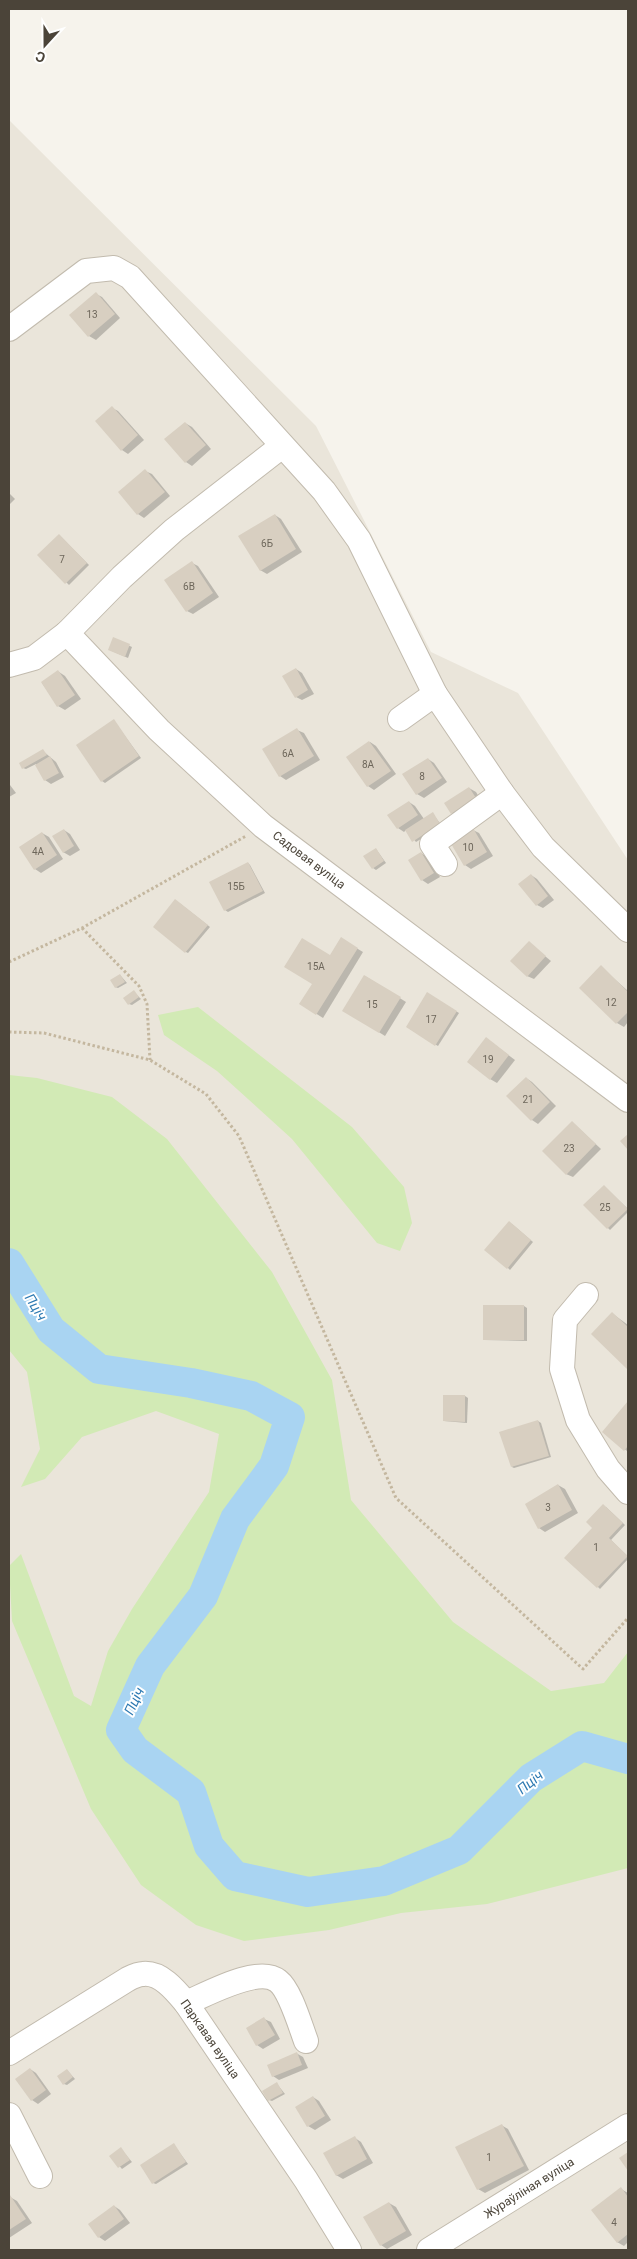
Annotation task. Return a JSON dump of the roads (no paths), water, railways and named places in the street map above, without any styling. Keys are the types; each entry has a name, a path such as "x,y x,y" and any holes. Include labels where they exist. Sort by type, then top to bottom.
{"street":[{"path":"9,329 86,271 114,268 130,277 324,491 359,540 435,694 502,793 543,847 628,930"},
{"path":"9,665 34,658 66,633 122,577 174,530 282,446"},
{"name":"Садовая вуліца","path":"66,633 159,730 263,826 628,1100"},
{"path":"400,720 435,694"},
{"path":"445,864 432,844 502,793"},
{"path":"586,1295 565,1320 562,1369 578,1420 608,1469 628,1492"},
{"name":"Паркавая вуліца","path":"9,2053 128,1979 143,1974 157,1976 173,1988 186,2003 306,2180 349,2250"},
{"path":"186,2003 245,1978 262,1976 277,1980 284,1989 306,2041"},
{"path":"9,2115 40,2176"},
{"name":"Жураўліная вуліца","path":"430,2250 628,2126"}],"waterway":[{"name":"Пціч","path":"9,1263 51,1330 99,1369 191,1383 251,1396 290,1417 274,1466 235,1519 203,1596 150,1666 121,1730 135,1750 191,1792 209,1846 235,1876 308,1892 384,1881 459,1850 531,1778 582,1746 628,1759"}]}
